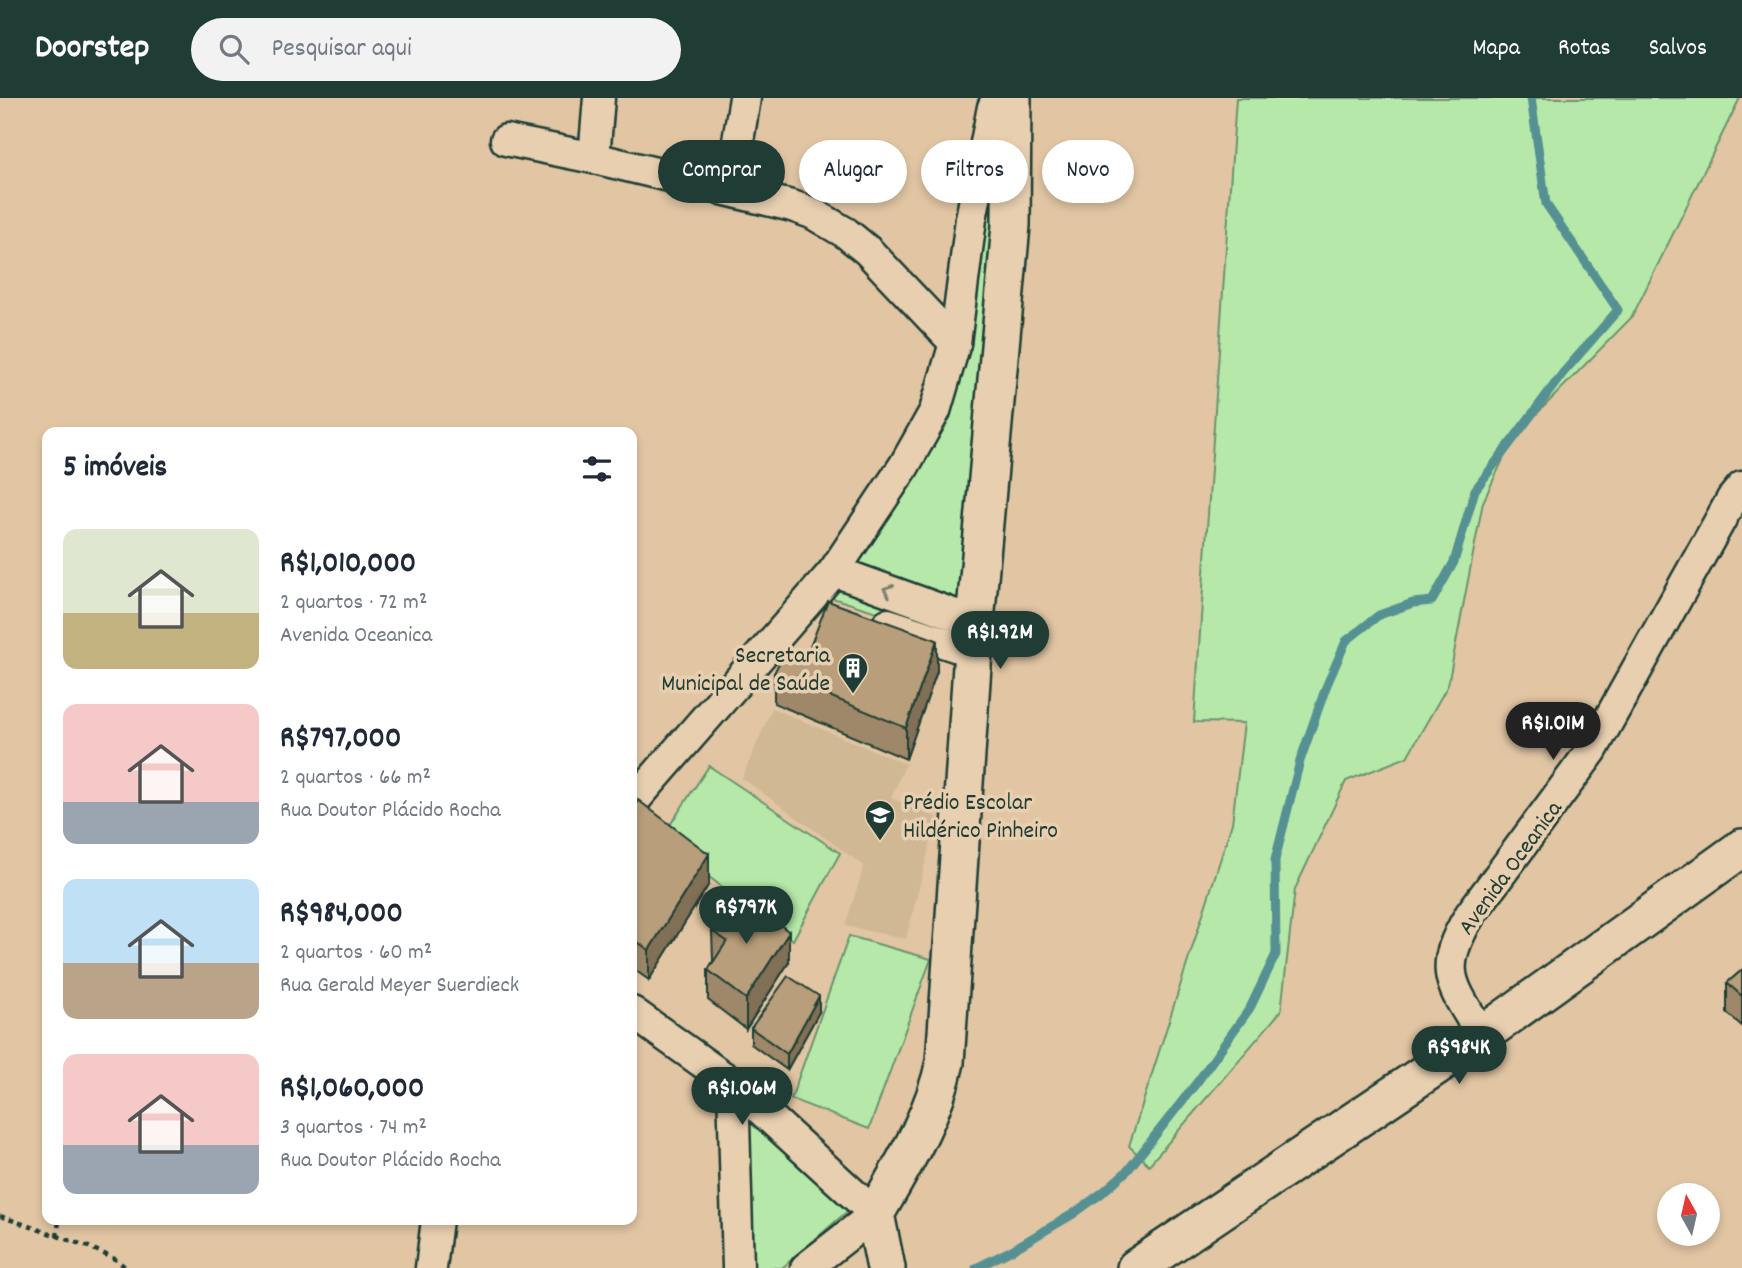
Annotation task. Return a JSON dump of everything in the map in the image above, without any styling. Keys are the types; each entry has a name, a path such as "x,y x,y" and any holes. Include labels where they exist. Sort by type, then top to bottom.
{"street":[{"path":"594,159 599,98"},
{"path":"738,140 745,98"},
{"path":"637,798 836,608 834,571 904,466 935,411 955,343 971,219 993,107 1003,98"},
{"path":"806,1268 875,1214 910,1154 933,1107 945,1062 974,637 1011,225 1012,98"},
{"path":"506,140 658,174"},
{"path":"780,203 812,213 846,233 868,251 955,343"},
{"name":"Avenida Oceanica","path":"1482,1035 1451,981 1450,959 1459,932 1592,750 1732,499 1742,487"},
{"path":"834,571 974,637"},
{"path":"836,608 974,637"},
{"path":"1136,1268 1482,1035 1742,848"},
{"path":"637,1016 733,1084 875,1214 886,1264"},
{"path":"733,1084 738,1268"},
{"path":"431,1268 436,1225"}],"path":[{"path":"0,1216 106,1254 126,1268"},
{"path":"57,1237 58,1225"}],"shaded area":[{"name":"Prédio Escolar Hildérico Pinheiro","path":"772,708 906,764 891,798 937,817 906,939 845,926 864,866 742,778"}],"green space":[{"path":"1236,98 1740,98 1632,317 1513,438 1483,502 1448,685 1407,757 1346,781 1295,889 1281,1011 1149,1165 1129,1146 1232,823 1244,723 1194,722"},
{"path":"989,203 994,203 967,607 852,562 914,471 983,242"},
{"path":"838,582 960,627 959,638 829,597"},
{"path":"709,766 840,853 793,940 660,840"},
{"path":"849,936 931,959 869,1129 791,1099"},
{"path":"749,1121 851,1208 782,1268 752,1268"}],"building":[{"path":"828,601 937,640 906,728 774,673 786,649 806,657"},
{"path":"637,802 709,854 649,950 637,942"},
{"path":"750,899 789,932 746,999 708,970 727,941 712,931 731,901 743,910"},
{"path":"1742,970 1742,996 1727,983"},
{"path":"788,976 819,996 787,1054 751,1028"}],"waterway":[{"path":"976,1268 1073,1214 1128,1170 1198,1081 1250,1008 1276,954 1275,860 1300,761 1326,687 1346,641 1379,615 1413,603 1432,601 1454,562 1475,490 1563,373 1618,310 1546,204 1531,98"}],"place":[{"name":"Secretaria Municipal de Saúde","path":"853,695"},
{"name":"Prédio Escolar Hildérico Pinheiro","path":"880,842"}]}
